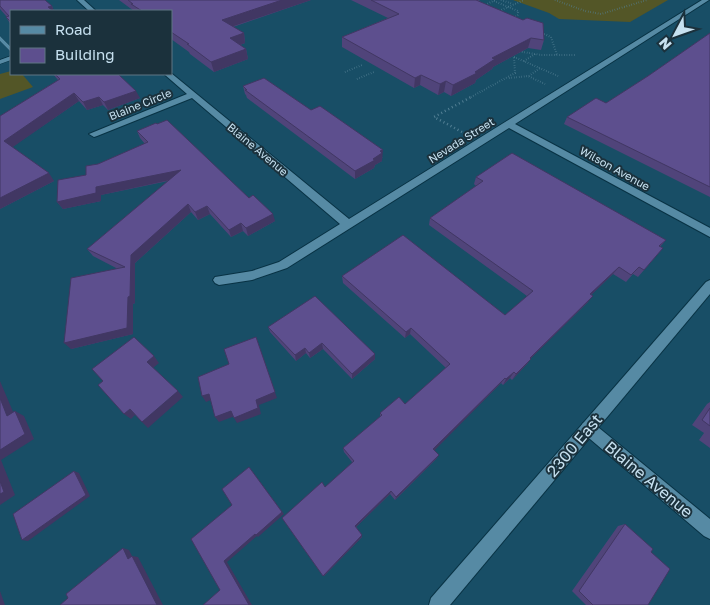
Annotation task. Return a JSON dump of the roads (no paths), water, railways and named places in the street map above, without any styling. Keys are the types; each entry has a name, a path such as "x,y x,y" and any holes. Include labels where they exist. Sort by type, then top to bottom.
{"street":[{"path":"80,0 92,10"},
{"name":"Nevada Street","path":"219,280 241,279 269,271 283,264 706,0"},
{"name":"Blaine Avenue","path":"169,75 348,224"},
{"name":"Blaine Circle","path":"94,134 194,95"},
{"name":"Wilson Avenue","path":"509,124 710,233"},
{"name":"2300 East","path":"438,605 710,285"},
{"name":"Blaine Avenue","path":"588,428 710,530"}],"lane":[{"path":"0,38 10,49"}]}
